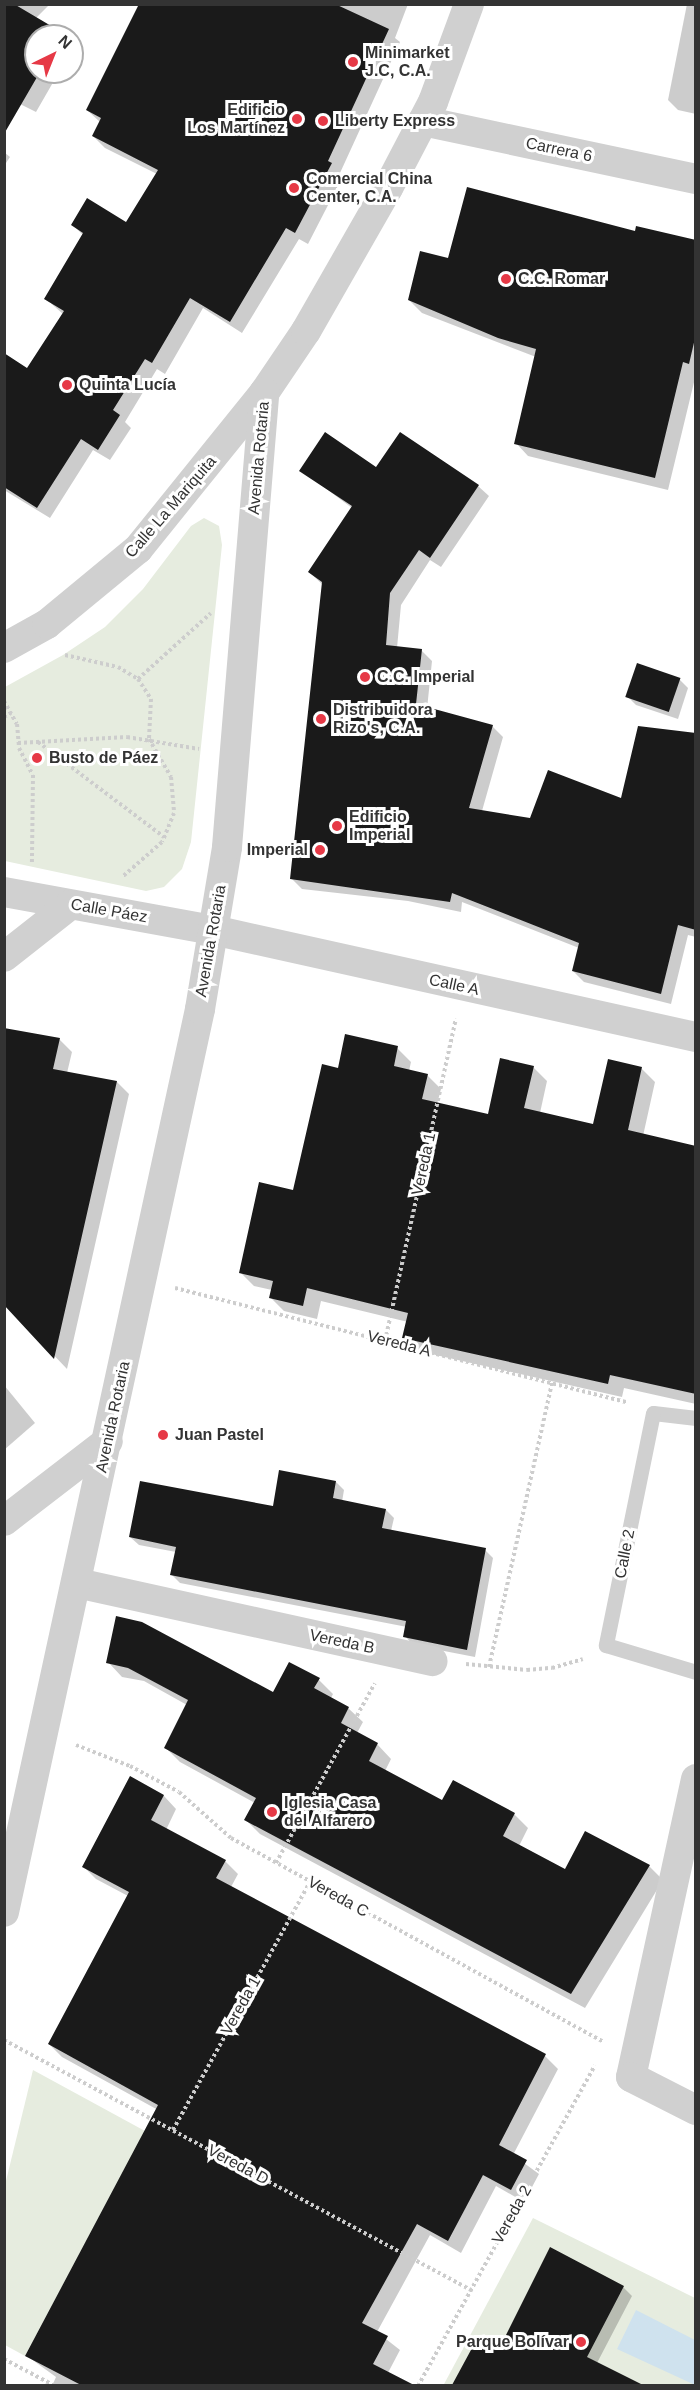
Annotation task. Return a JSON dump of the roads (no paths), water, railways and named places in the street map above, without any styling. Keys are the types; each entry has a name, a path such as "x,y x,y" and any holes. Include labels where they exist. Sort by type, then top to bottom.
{"street":[{"name":"Avenida Rotaria","path":"4,1912 108,1441 213,930 227,847 264,393 346,264 423,122 469,4"},
{"name":"Carrera 6","path":"423,122 696,179"},
{"name":"Calle La Mariquita","path":"4,648 47,624 138,549 264,393"},
{"name":"Calle Páez","path":"16,895 213,930"},
{"path":"4,957 77,906"},
{"name":"Calle A","path":"213,930 696,1037"},
{"path":"4,1521 108,1441"},
{"name":"Vereda B","path":"77,1583 433,1661"},
{"path":"696,1779 633,2068 696,2110"}],"lane":[{"name":"Calle 2","path":"696,1418 653,1413 606,1646 696,1672"}],"water":[{"path":"636,2310 695,2340 695,2385 617,2349"}],"place":[{"name":"Minimarket J.C, C.A.","path":"353,62"},
{"name":"Edificio Los Martínez","path":"297,119"},
{"name":"Liberty Express","path":"323,121"},
{"name":"Comercial China Center, C.A.","path":"294,188"},
{"name":"C.C. Romar","path":"506,279"},
{"name":"Quinta Lucía","path":"67,385"},
{"name":"C.C. Imperial","path":"365,677"},
{"name":"Distribuidora Rizo's, C.A.","path":"321,719"},
{"name":"Busto de Páez","path":"37,758"},
{"name":"Edificio Imperial","path":"337,826"},
{"name":"Imperial","path":"320,850"},
{"name":"Juan Pastel","path":"163,1435"},
{"name":"Iglesia Casa del Alfarero","path":"272,1812"},
{"name":"Parque Bolívar","path":"581,2342"}]}
